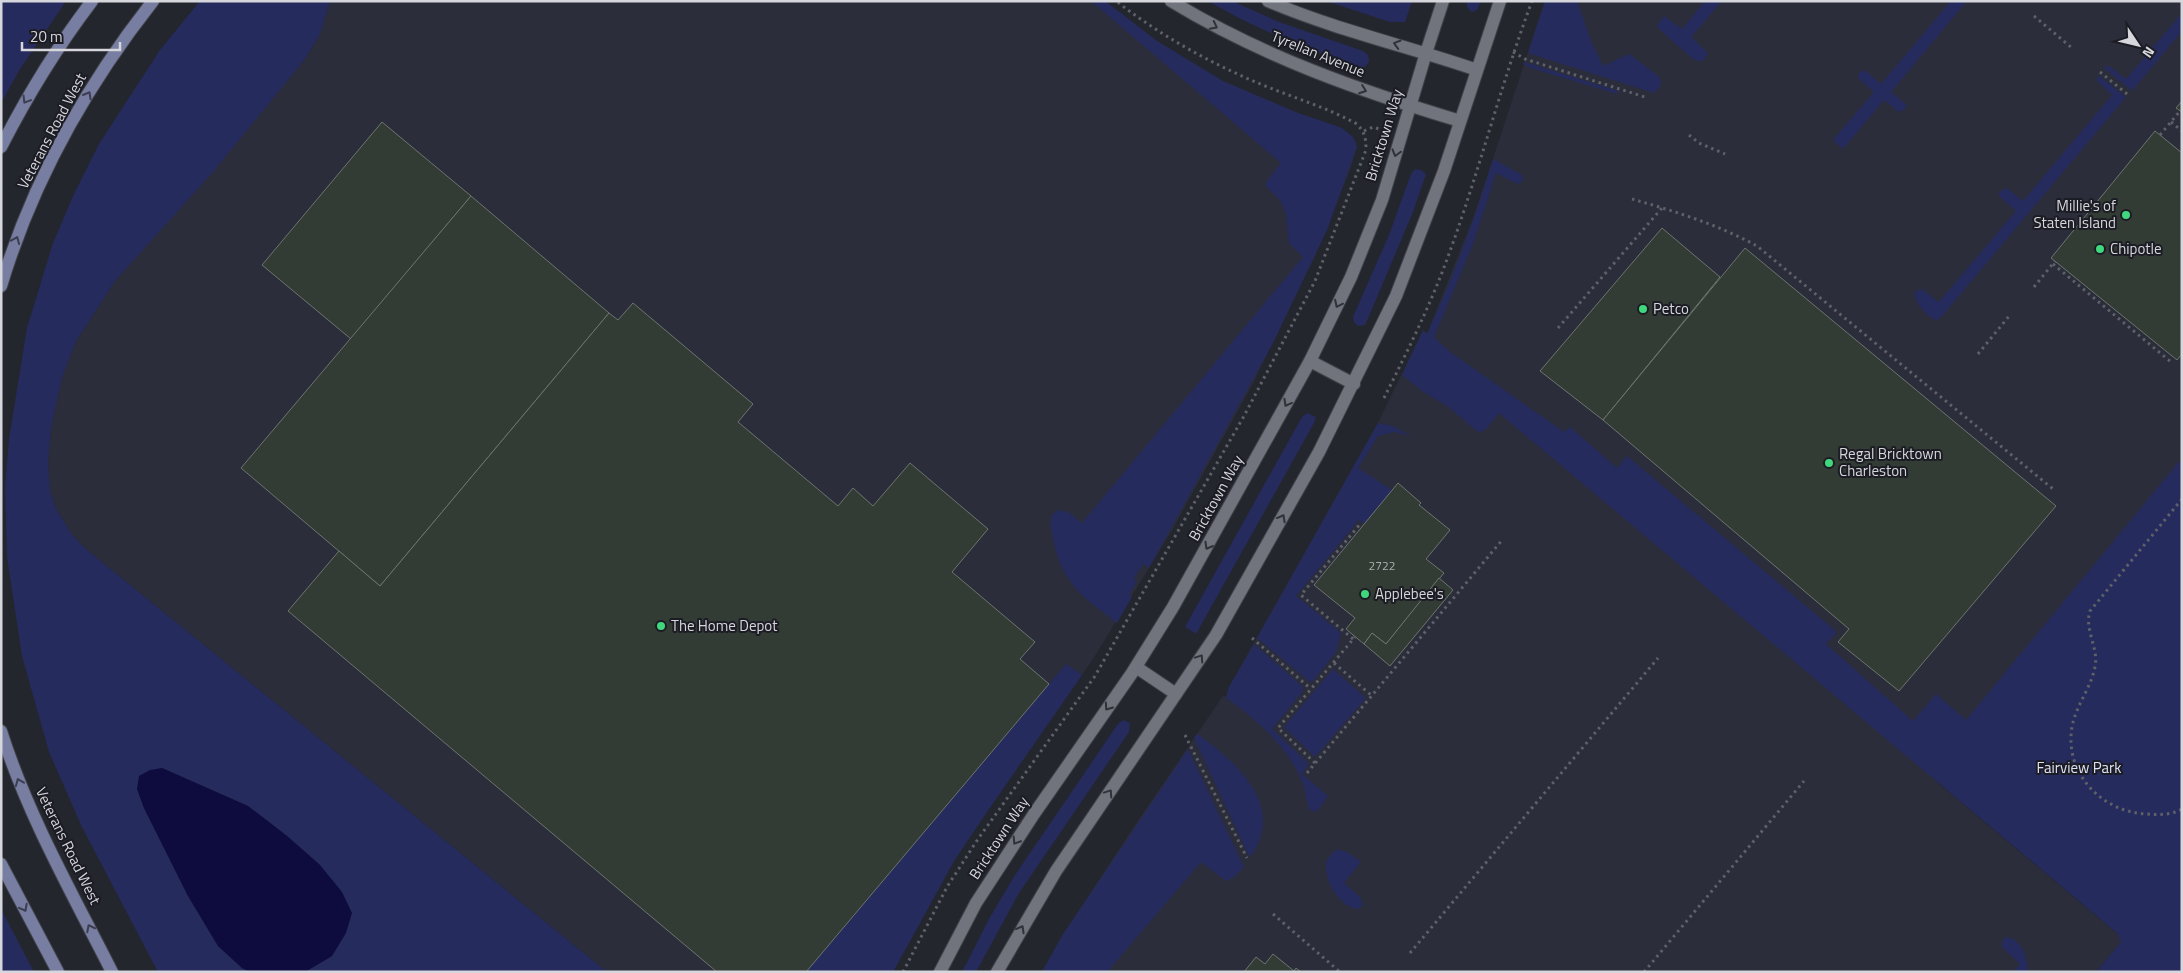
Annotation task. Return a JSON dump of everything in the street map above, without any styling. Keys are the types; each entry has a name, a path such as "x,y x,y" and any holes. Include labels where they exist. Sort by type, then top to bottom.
{"street":[{"path":"1,147 18,114 49,63 92,1"},
{"name":"Veterans Road West","path":"1,286 14,244 63,138 111,59 153,1"},
{"name":"Veterans Road West","path":"1,731 11,762 34,818 112,972"},
{"path":"1,864 58,972"}],"lane":[{"name":"Tyrellan Avenue","path":"1171,1 1226,32 1295,64 1460,122"},
{"name":"Tyrellan Avenue","path":"1268,1 1311,19 1426,52 1477,70"},
{"name":"Bricktown Way","path":"940,972 976,902 1034,814 1136,667 1210,543 1310,361 1351,277 1382,200 1443,1"},
{"path":"997,972 1056,871 1216,635 1255,568 1354,384 1399,288 1428,216 1500,1"},
{"path":"1310,361 1354,384"},
{"path":"1136,667 1176,694"}],"path":[{"path":"1116,1 1181,46 1256,82 1348,119 1364,131 1373,127"},
{"path":"1384,398 1446,264 1483,157 1514,52 1532,1"},
{"path":"2034,16 2072,48"},
{"path":"1514,52 1525,59 1648,98"},
{"path":"2100,72 2127,94"},
{"path":"2160,135 2180,111"},
{"path":"2171,122 2182,131"},
{"name":"Bricktown Way","path":"904,972 947,887 1095,676 1248,409 1315,281 1366,150 1364,131"},
{"path":"1689,135 1698,143 1725,154"},
{"path":"1632,199 1740,237 1756,246 2053,489"},
{"path":"1558,328 1662,208"},
{"path":"2034,287 2054,262 2171,362"},
{"path":"1978,354 2010,315"},
{"path":"2181,501 2090,611 2087,619 2095,656 2095,667 2072,721 2071,737 2072,757 2078,771 2086,784 2106,802 2122,810 2139,814 2162,815 2182,809"},
{"path":"1315,763 1278,728 1354,638 1301,595 1361,523"},
{"path":"1307,773 1504,539"},
{"path":"1252,638 1311,689"},
{"path":"1410,953 1658,658"},
{"path":"1334,663 1372,696"},
{"path":"1185,735 1247,858"},
{"path":"1644,972 1804,781"},
{"path":"1273,914 1340,972"}],"shaded area":[{"path":"330,1 1105,1 1157,41 1222,81 1298,113 1342,128 1356,142 1357,147 1349,172 1315,256 1253,383 1171,532 1093,659 954,861 893,972 607,972 87,550 73,536 56,509 50,491 48,462 51,428 62,378 76,341 115,281 305,59 320,34"},
{"path":"1545,1 2182,1 2182,479 1937,782 2120,936 2122,941 2096,972 1042,972 1062,936 1138,821 1223,696 1226,697 1229,687 1378,423 1423,330 1427,334 1474,216"},
{"path":"162,768 248,806 287,836 320,865 342,892 352,913 346,933 332,956 305,972 250,972 242,968 218,946 188,896 144,808 137,789 139,776 150,770"}],"green space":[{"path":"1,1 66,1 20,69 1,103"},
{"path":"200,1 330,1 320,34 305,59 213,172 115,281 76,341 62,378 51,428 48,462 50,491 56,509 73,536 87,550 607,972 305,972 332,956 320,865 287,836 248,806 162,768 137,789 144,808 188,896 218,946 242,968 250,972 158,972 82,827 49,752 22,656 7,557 5,487 9,439 27,328 53,243 74,194 99,144 160,50"},
{"path":"1091,1 1105,1 1157,41 1223,81 1298,113 1342,128 1353,137 1357,147 1327,230 1273,343 1149,568 1143,564 1134,578 1137,581 1129,595 1132,597 1117,623 1084,597 1068,578 1057,554 1051,526 1052,515 1058,510 1068,512 1082,523 1303,257 1289,243 1286,214 1280,200 1266,186 1266,182 1281,163"},
{"path":"1208,1 1232,1 1279,22 1363,51 1368,55 1369,61 1365,67 1360,67 1321,53 1282,38"},
{"path":"1326,1 1412,1 1405,22 1390,22"},
{"path":"1467,1 1481,1 1477,10 1472,12 1467,7"},
{"path":"1545,1 1577,1 1591,41 1603,66 1629,54 1659,77 1661,81 1660,87 1654,93 1528,53"},
{"path":"1705,1 1722,1 1691,37 1708,53 1704,60 1698,61 1693,59 1659,29 1657,25 1664,16 1682,29"},
{"path":"1951,1 1967,1 1891,92 1907,105 1905,109 1899,112 1884,100 1843,149 1833,140 1874,92 1858,78 1859,73 1865,70 1881,84"},
{"path":"2182,13 2182,31 2132,91 2104,68 2107,65 2109,66 2126,79"},
{"path":"1524,62 1618,91 1617,94 1531,68 1523,64"},
{"path":"2098,75 2126,97 1942,316 1937,320 1933,319 1920,306 1914,294 1919,289 1923,290 1939,302 2016,211 2000,197 1999,192 2007,188 2023,201 2112,95 2097,81"},
{"name":"Fairview Park","path":"1493,159 1522,175 1523,180 1518,184 1496,173 1473,244 1434,337 1450,352 1564,432 1570,427 1617,468 1627,456 1837,632 1826,644 1913,721 1936,694 1966,720 2182,458 2182,972 2096,972 2121,942 2118,934 1499,413 1485,430 1478,432 1447,406 1422,391 1402,375 1423,330 1427,334 1455,270"},
{"path":"1415,169 1421,170 1426,174 1413,212 1365,325 1358,326 1354,322 1353,317 1389,235 1411,174"},
{"path":"1307,413 1316,417 1314,423 1196,634 1185,627 1302,417"},
{"path":"1378,423 1393,426 1411,436 1394,432 1378,436 1358,468 1392,490 1365,524 1359,520 1296,596 1341,633 1336,652 1313,681 1310,682 1257,638"},
{"path":"1254,644 1303,687 1303,691 1272,729 1309,764 1302,774 1328,796 1319,809 1314,812 1309,809 1303,783 1295,767 1279,744 1259,724 1226,698 1229,687"},
{"path":"1066,664 1082,675 954,861 893,972 806,972"},
{"path":"1333,669 1366,698 1315,757 1284,727"},
{"path":"1123,720 1130,723 1129,732 1019,893 976,972 962,972 989,919 1015,875 1118,724"},
{"path":"1197,734 1227,757 1240,771 1252,786 1260,803 1263,820 1260,838 1251,856 1248,854 1194,738"},
{"path":"1188,749 1244,867 1234,877 1226,881 1201,862 1107,972 1042,972 1062,936"},
{"path":"1334,851 1347,852 1361,862 1344,883 1360,897 1363,905 1359,909 1345,904 1330,885 1326,862"},
{"path":"1,909 34,972 1,972"},
{"path":"2006,937 2020,945 2027,961 2028,972 2013,972 2020,964 2002,947 2002,941"}],"building":[{"path":"2182,101 2182,112 2176,108"},
{"path":"382,122 471,196 351,339 262,265"},
{"path":"2155,131 2182,153 2182,354 2177,360 2051,258"},
{"path":"471,196 609,313 380,586 241,468"},
{"name":"Petco","path":"1662,228 1720,277 1603,420 1540,371"},
{"name":"Regal Bricktown Charleston","path":"1745,248 2056,506 1899,691 1838,642 1849,629 1603,420"},
{"name":"The Home Depot","path":"633,303 753,404 738,422 838,506 853,488 873,506 910,463 988,529 952,572 1035,642 1020,659 1049,684 806,972 717,972 288,611 339,551 380,586 609,313 618,320"},
{"path":"1398,483 1421,503 1419,505 1450,530 1426,559 1444,573 1386,644 1372,633 1364,644 1346,629 1355,618 1314,585"},
{"path":"1439,578 1453,590 1390,666 1364,644 1372,633 1386,644"},
{"path":"1273,954 1294,971 1296,968 1301,972 1244,972 1256,957 1265,964"}],"place":[{"name":"Millie's of Staten Island","path":"2126,215"},
{"name":"Chipotle","path":"2100,249"},
{"name":"Petco","path":"1643,309"},
{"name":"Regal Bricktown Charleston","path":"1829,463"},
{"name":"Applebee's","path":"1365,594"},
{"name":"The Home Depot","path":"661,626"}]}
